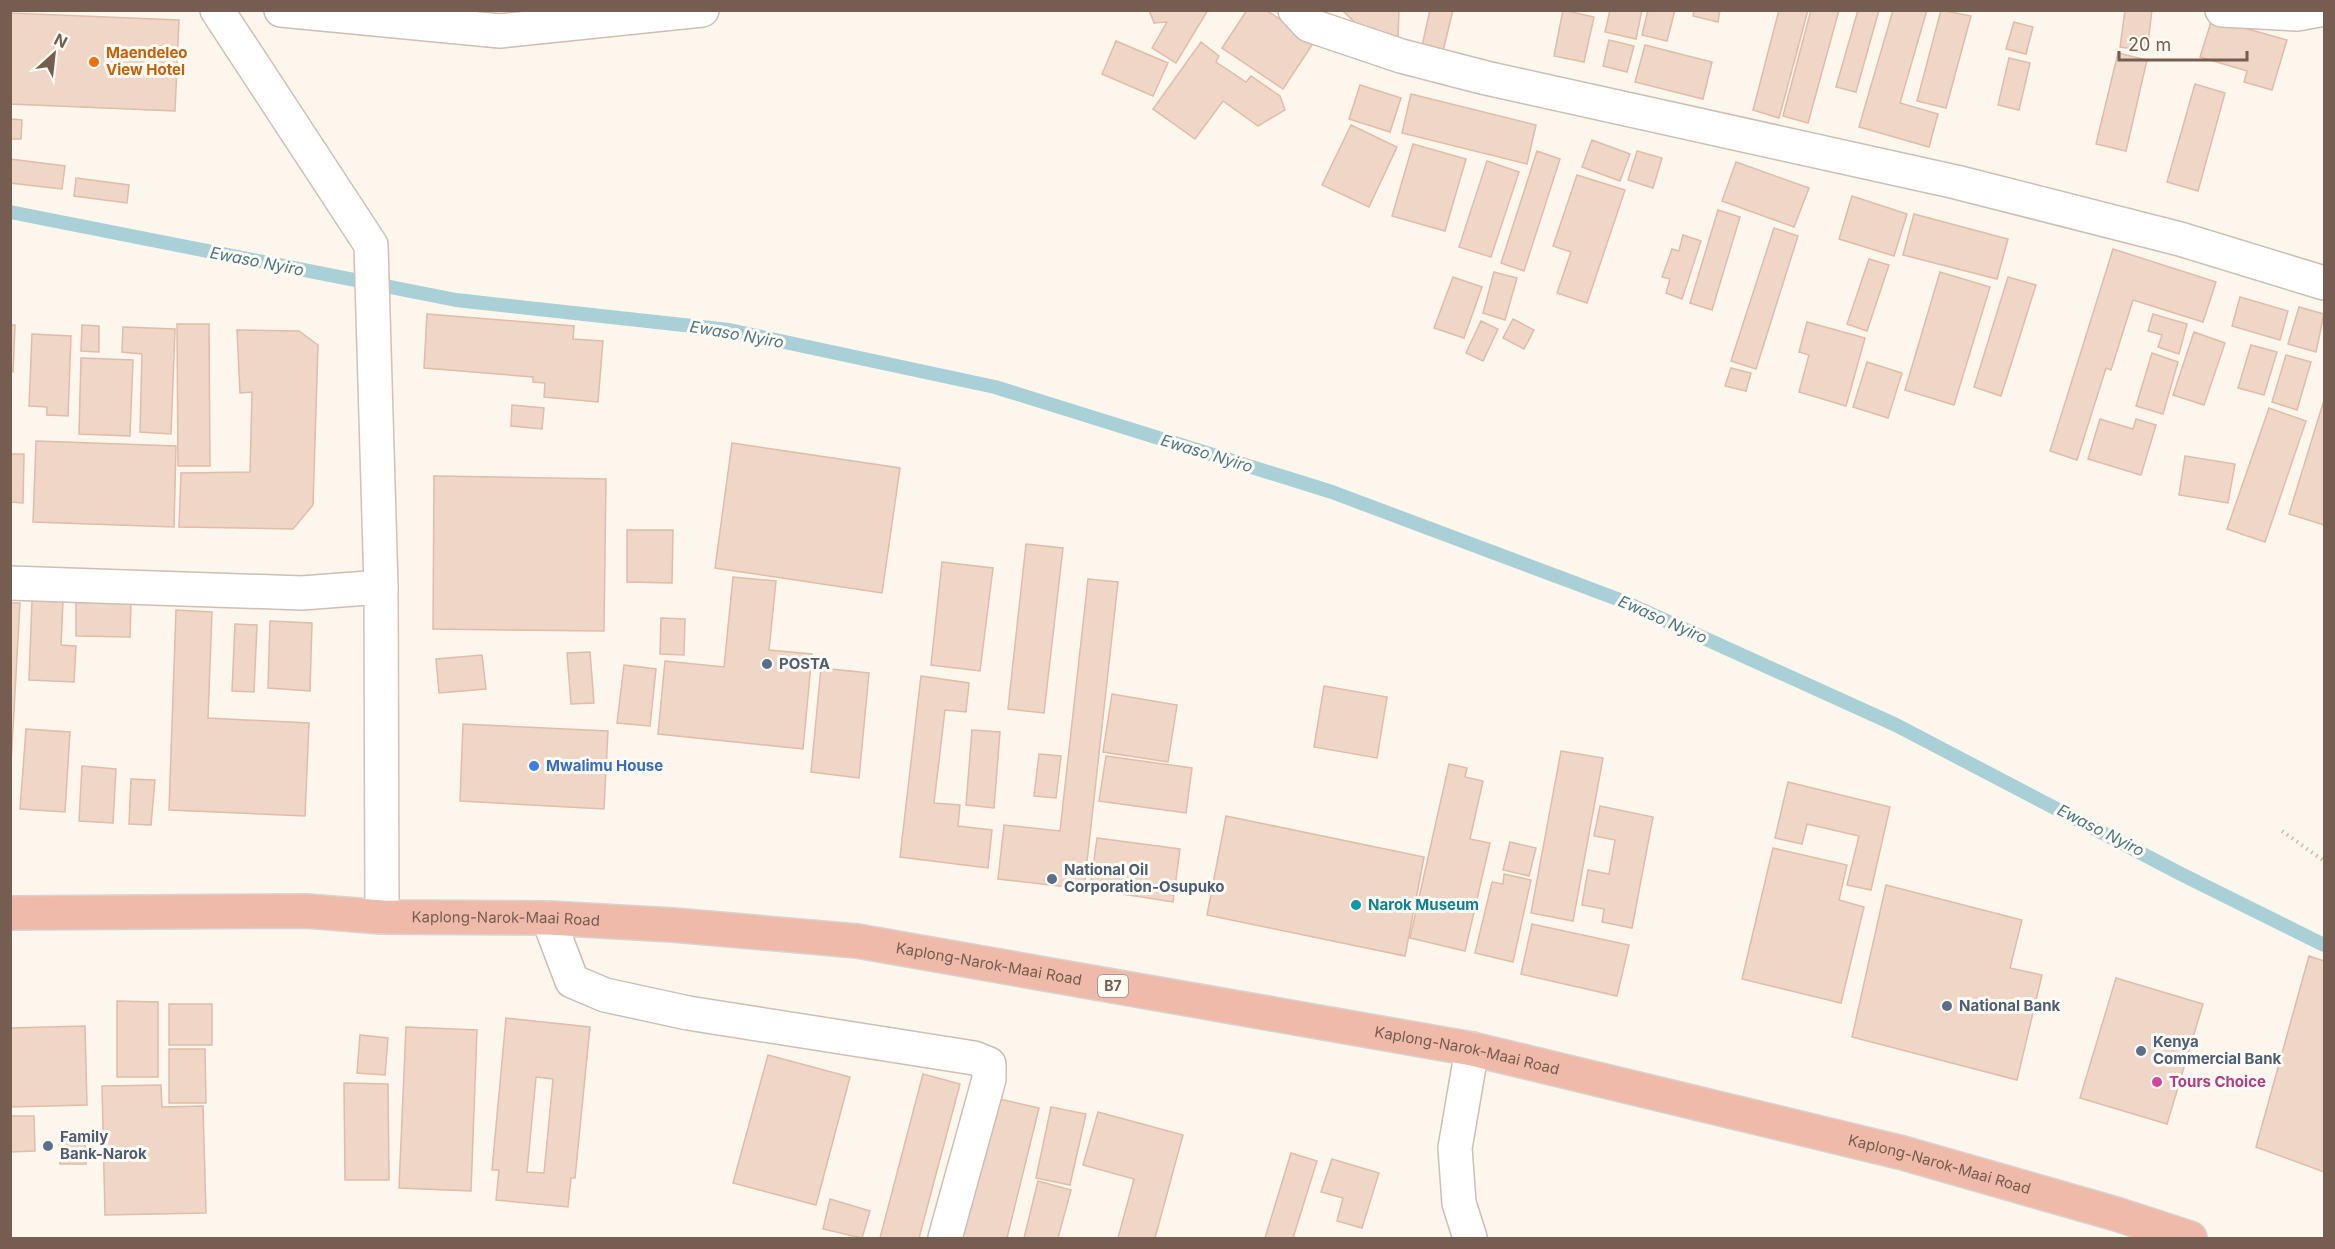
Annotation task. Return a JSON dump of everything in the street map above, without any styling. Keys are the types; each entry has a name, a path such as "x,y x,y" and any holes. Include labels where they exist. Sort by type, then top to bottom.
{"highway":[{"name":"Kaplong-Narok-Maai Road","path":"10,913 306,911 382,917 548,918 673,925 857,941 1472,1049 1903,1153 2116,1214 2190,1239"}],"street":[{"path":"217,10 371,245 381,587 382,917"},
{"path":"281,10 500,31 702,10"},
{"path":"1295,10 1309,25 1401,56 1486,78 1956,182 2180,239 2325,283"},
{"path":"2222,10 2298,14 2319,10"},
{"path":"10,584 302,593 381,587"},
{"path":"548,918 572,981 605,995 688,1013 974,1058 989,1064 989,1079 945,1239"},
{"path":"1470,1239 1459,1203 1455,1148 1472,1049"}],"path":[{"path":"2282,831 2325,861"}],"building":[{"path":"1149,10 1208,10 1176,63 1152,48 1167,22 1154,23"},
{"path":"1247,10 1266,10 1314,42 1283,89 1222,48"},
{"path":"1342,10 1399,10 1398,38 1369,36"},
{"path":"1430,10 1453,10 1443,51 1422,46"},
{"path":"1563,10 1594,17 1584,62 1554,56"},
{"path":"1610,10 1642,10 1636,39 1605,32"},
{"path":"1648,10 1675,10 1667,41 1642,35"},
{"path":"1694,10 1720,10 1718,22 1693,16"},
{"path":"1779,10 1808,10 1779,118 1753,110"},
{"path":"1811,10 1839,10 1808,123 1783,116"},
{"path":"1858,10 1879,10 1856,92 1836,87"},
{"path":"1893,10 1927,10 1900,103 1938,114 1929,147 1859,127"},
{"path":"1941,10 1971,16 1946,108 1917,101"},
{"path":"2125,10 2152,10 2147,51 2120,47"},
{"name":"Maendeleo View Hotel","path":"10,13 179,20 175,111 10,104"},
{"path":"2212,19 2287,40 2272,90 2244,82 2247,71 2200,57"},
{"path":"2014,22 2033,27 2026,54 2006,49"},
{"path":"1609,40 1634,46 1627,72 1603,66"},
{"path":"1116,41 1168,63 1153,96 1102,74"},
{"path":"1201,42 1219,56 1216,62 1246,82 1251,76 1280,96 1285,110 1258,126 1223,101 1195,139 1153,109"},
{"path":"1645,45 1712,62 1703,99 1635,82"},
{"path":"2118,53 2147,60 2126,151 2096,144"},
{"path":"2009,58 2030,63 2019,110 1998,105"},
{"path":"2195,84 2225,93 2198,191 2167,182"},
{"path":"1360,85 1401,98 1390,132 1349,119"},
{"path":"1411,94 1536,125 1527,164 1402,133"},
{"path":"10,119 22,120 21,139 10,139"},
{"path":"1351,125 1397,147 1369,207 1322,185"},
{"path":"1592,140 1630,154 1620,181 1582,167"},
{"path":"1413,144 1466,159 1445,231 1392,216"},
{"path":"1537,151 1560,159 1524,271 1501,263"},
{"path":"1637,151 1662,158 1653,188 1628,180"},
{"path":"10,159 65,166 62,189 10,183"},
{"path":"1487,161 1519,172 1491,257 1459,247"},
{"path":"1736,162 1809,188 1794,227 1722,201"},
{"path":"1577,175 1625,190 1587,303 1557,293 1571,252 1553,246"},
{"path":"76,178 129,185 127,203 74,196"},
{"path":"1852,196 1907,214 1894,256 1839,239"},
{"path":"1718,210 1740,217 1712,310 1690,303"},
{"path":"1914,214 2008,239 1997,279 1903,255"},
{"path":"1774,228 1798,236 1756,369 1731,361"},
{"path":"1683,235 1701,241 1682,299 1666,293 1670,279 1662,277 1672,249 1679,251"},
{"path":"2113,249 2216,282 2203,322 2133,300 2111,370 2106,368 2077,460 2050,451"},
{"path":"1869,259 1889,265 1867,331 1847,324"},
{"path":"1494,272 1517,278 1505,320 1483,313"},
{"path":"1940,272 1990,287 1954,405 1905,390"},
{"path":"1453,277 1482,287 1464,338 1434,328"},
{"path":"2008,277 2036,285 2001,396 1974,387"},
{"path":"2240,297 2288,311 2280,340 2232,326"},
{"path":"2299,307 2324,314 2316,352 2288,344"},
{"path":"427,314 574,326 573,339 603,341 598,402 544,397 545,383 533,382 533,377 424,368"},
{"path":"2153,314 2187,324 2179,354 2158,347 2162,335 2148,331"},
{"path":"1513,319 1534,330 1524,349 1503,338"},
{"path":"1481,321 1498,329 1483,361 1466,353"},
{"path":"1807,322 1865,338 1846,406 1799,392 1809,355 1799,352"},
{"path":"177,324 209,324 210,466 178,466"},
{"path":"10,325 15,325 13,372 10,372"},
{"path":"82,325 99,326 99,352 81,351"},
{"path":"123,327 175,329 171,434 140,432 142,354 122,352"},
{"path":"237,330 299,331 318,345 313,505 293,529 179,527 181,473 250,472 252,392 240,393"},
{"path":"2194,332 2225,343 2204,405 2173,395"},
{"path":"32,334 71,336 68,416 47,415 47,407 29,406"},
{"path":"2251,345 2277,352 2264,395 2238,388"},
{"path":"2152,353 2178,362 2163,414 2136,406"},
{"path":"2286,355 2311,362 2297,410 2272,402"},
{"path":"81,358 133,360 130,436 79,434"},
{"path":"1867,362 1902,373 1888,418 1853,407"},
{"path":"1731,368 1751,373 1746,391 1725,386"},
{"path":"2324,400 2324,525 2289,514"},
{"path":"512,405 544,408 542,429 511,426"},
{"path":"2269,408 2306,421 2265,542 2227,529"},
{"path":"2100,419 2133,429 2136,419 2156,425 2141,475 2088,459"},
{"path":"36,441 176,446 174,527 33,522"},
{"path":"732,443 900,468 882,593 715,568"},
{"path":"10,454 24,454 23,503 10,502"},
{"path":"2185,456 2235,464 2228,503 2179,495"},
{"path":"434,476 606,479 604,631 433,629"},
{"path":"627,530 673,530 672,583 627,582"},
{"path":"1026,544 1063,548 1044,713 1008,709"},
{"path":"942,562 993,568 980,671 931,665"},
{"name":"POSTA","path":"733,577 776,581 769,650 812,654 803,749 658,734 665,661 724,667"},
{"path":"1088,579 1118,582 1084,889 998,879 1004,825 1060,831"},
{"path":"32,600 63,601 61,645 76,646 74,682 29,680"},
{"path":"76,600 131,601 130,637 76,636"},
{"path":"10,603 20,603 10,782"},
{"path":"176,610 212,612 208,718 309,723 305,816 169,810"},
{"path":"661,618 685,619 684,655 660,654"},
{"path":"270,621 312,623 310,691 268,688"},
{"path":"235,624 257,625 254,692 232,691"},
{"path":"590,652 594,703 571,704 567,653"},
{"path":"482,655 486,689 439,693 436,659"},
{"path":"624,665 656,669 650,726 617,723"},
{"path":"821,668 869,673 859,778 811,772"},
{"path":"921,676 969,683 966,712 945,710 934,803 960,805 958,826 992,830 988,868 900,857"},
{"path":"1324,686 1387,697 1377,758 1314,747"},
{"path":"1112,694 1177,705 1168,762 1103,752"},
{"name":"Mwalimu House","path":"463,724 608,731 604,809 460,801"},
{"path":"26,729 70,732 65,812 20,809"},
{"path":"972,730 1000,732 994,808 966,805"},
{"path":"1561,751 1603,758 1573,921 1531,913"},
{"path":"1039,754 1061,756 1056,798 1034,796"},
{"path":"1106,756 1192,768 1186,813 1099,801"},
{"path":"1449,764 1467,768 1465,777 1483,781 1470,839 1490,843 1465,951 1410,938"},
{"path":"82,766 116,769 113,823 79,821"},
{"path":"131,779 155,780 151,825 129,824"},
{"path":"1788,782 1890,807 1871,890 1847,885 1859,836 1807,824 1802,844 1775,838"},
{"path":"1600,806 1653,817 1632,928 1602,922 1604,909 1582,905 1588,870 1609,874 1615,840 1594,836"},
{"path":"1226,816 1424,857 1405,956 1207,915"},
{"path":"1097,838 1180,849 1173,902 1090,889"},
{"path":"1510,842 1536,848 1529,876 1503,870"},
{"path":"1773,848 1847,865 1839,900 1864,907 1841,1003 1742,979"},
{"path":"1504,874 1531,880 1513,962 1475,953 1492,882 1503,884"},
{"name":"National Bank","path":"1886,885 2022,920 2010,968 2042,975 2017,1080 1852,1037"},
{"path":"1532,924 1629,945 1617,996 1521,974"},
{"path":"2309,956 2324,961 2324,1172 2256,1147"},
{"name":"Kenya Commercial Bank","path":"2116,978 2203,1004 2167,1124 2080,1098"},
{"path":"117,1001 158,1002 158,1077 117,1077"},
{"path":"169,1004 212,1004 212,1045 169,1045"},
{"path":"506,1018 590,1027 575,1178 571,1178 568,1207 496,1200 499,1170 492,1170","holes":["536,1077 553,1079 544,1173 527,1172"]},
{"path":"85,1026 87,1105 10,1107 10,1028"},
{"path":"406,1027 477,1030 471,1191 399,1188"},
{"path":"360,1035 388,1038 385,1075 357,1073"},
{"path":"169,1049 205,1049 206,1103 169,1103"},
{"path":"768,1055 850,1077 816,1205 733,1183"},
{"path":"923,1074 960,1084 919,1238 880,1238"},
{"path":"344,1083 388,1084 389,1180 345,1180"},
{"path":"161,1085 162,1107 203,1106 206,1213 105,1215 102,1086"},
{"path":"995,1098 1039,1108 1007,1238 960,1238"},
{"path":"1051,1107 1086,1114 1070,1185 1036,1178"},
{"path":"1098,1112 1183,1135 1155,1238 1118,1238 1134,1179 1083,1165"},
{"path":"10,1116 34,1116 35,1151 10,1152"},
{"path":"85,1138 86,1164 60,1164 59,1139"},
{"path":"1291,1153 1317,1161 1293,1238 1265,1238"},
{"path":"1332,1159 1379,1173 1362,1228 1337,1221 1343,1198 1321,1192"},
{"path":"1038,1181 1071,1190 1058,1238 1024,1238"},
{"path":"830,1199 870,1211 862,1238 823,1229"}],"waterway":[{"name":"Ewaso Nyiro","path":"10,212 456,300 729,330 995,387 1332,492 1620,600 1896,725 2181,874 2324,945"}],"place":[{"name":"Maendeleo View Hotel","path":"94,62"},
{"name":"POSTA","path":"767,664"},
{"name":"Mwalimu House","path":"534,766"},
{"name":"National Oil Corporation-Osupuko","path":"1052,879"},
{"name":"Narok Museum","path":"1356,905"},
{"name":"National Bank","path":"1947,1006"},
{"name":"Kenya Commercial Bank","path":"2141,1051"},
{"name":"Tours Choice","path":"2157,1082"},
{"name":"Family Bank-Narok","path":"48,1146"}]}
